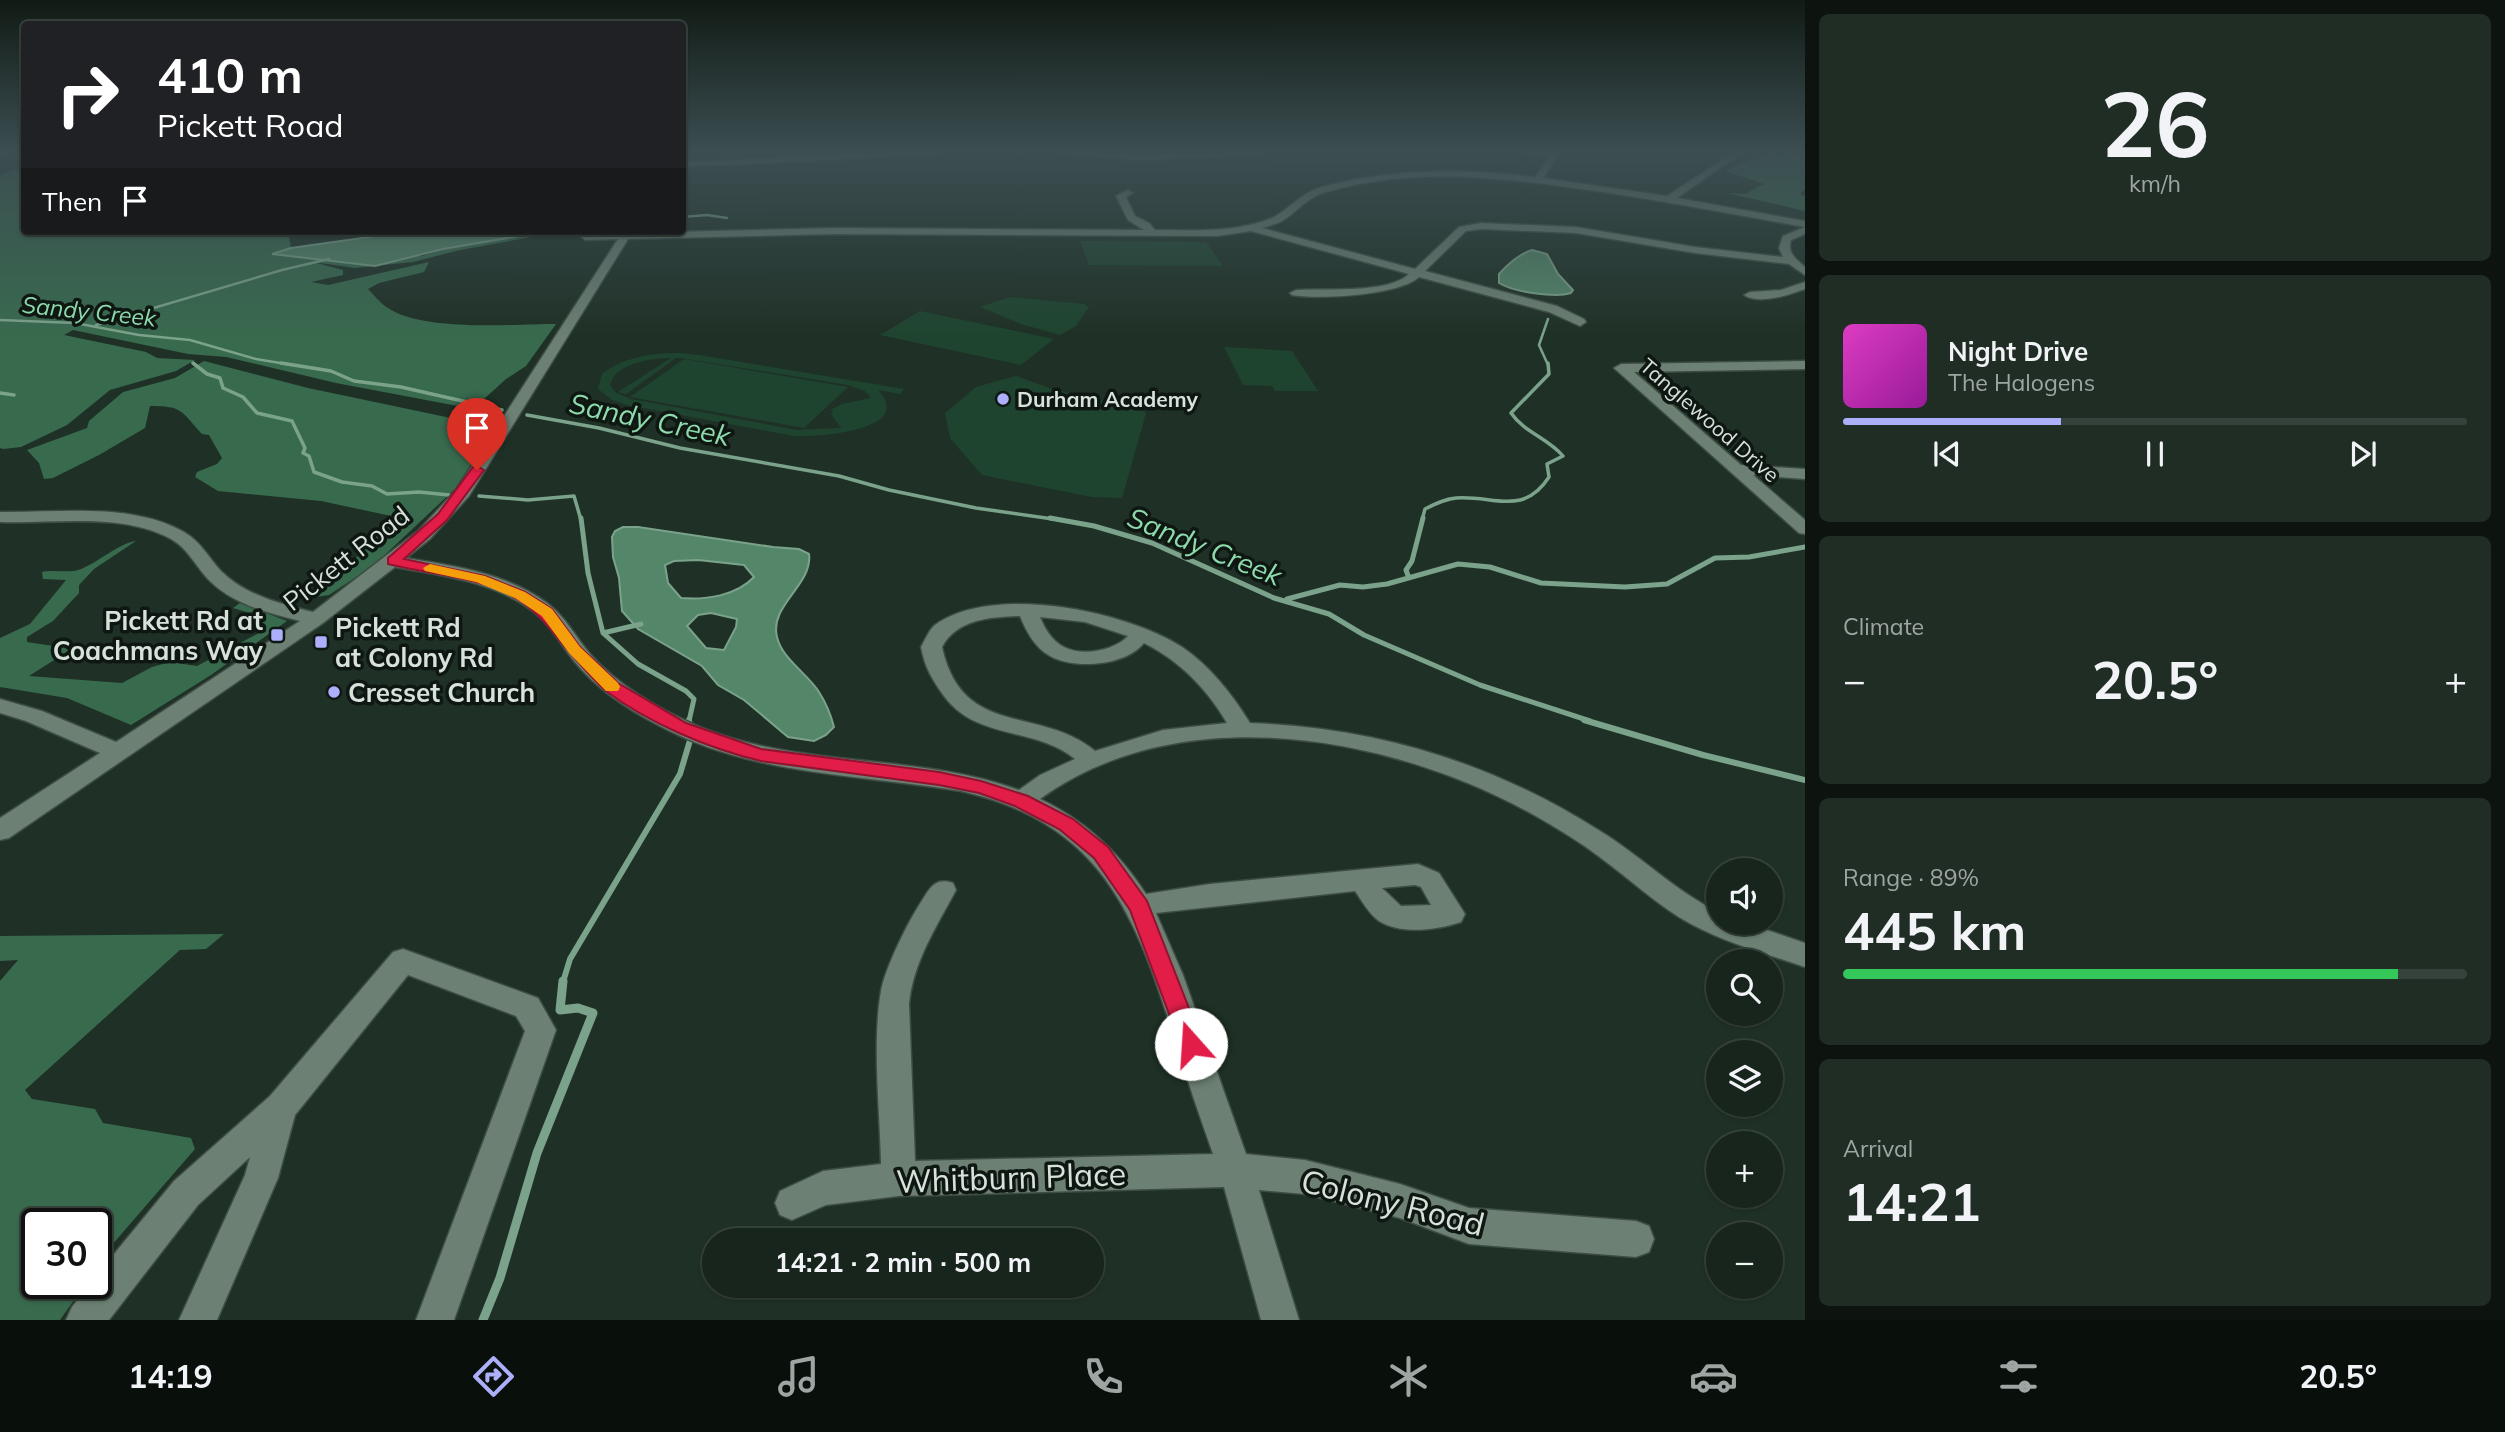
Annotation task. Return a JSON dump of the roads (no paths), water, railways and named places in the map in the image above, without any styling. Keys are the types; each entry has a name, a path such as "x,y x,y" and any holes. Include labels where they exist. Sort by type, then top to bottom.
{"street":[{"path":"1128,214 1148,227 1152,233"},
{"path":"686,233 1217,233 1251,228 1278,219 1285,214"},
{"path":"1743,214 1805,227"},
{"path":"1296,293 1392,287 1406,283 1463,229 1481,226 1576,230 1695,250 1792,261"},
{"path":"1805,227 1787,238 1784,243 1786,254 1805,272"},
{"path":"1251,228 1553,309 1580,323"},
{"path":"583,235 612,235"},
{"name":"Pickett Road","path":"0,831 316,618 424,535 463,492 625,235"},
{"path":"1750,295 1783,293 1805,285"},
{"name":"Tanglewood Drive","path":"1805,365 1621,368 1805,529"},
{"path":"1735,469 1805,474"},
{"path":"0,517 118,520 159,528 187,542 209,569 238,593 316,618"},
{"path":"393,561 480,579 520,595 547,613 575,650 612,687 680,727 740,750 855,770 962,783 1021,801 1066,824 1101,853 1139,907 1174,993 1273,1288 1280,1320"},
{"path":"1092,761 1059,737 990,722 975,715 957,699 934,663 931,645 939,631 970,615 997,610 1028,609 1074,614 1140,635 1186,660 1222,699 1242,729"},
{"path":"1028,609 1033,625 1059,653 1105,654 1124,650 1140,635"},
{"path":"0,706 34,716 119,752"},
{"path":"1021,801 1050,780 1092,761 1128,746 1163,737 1242,729 1324,733 1354,738 1415,752 1464,770 1579,829 1698,914 1805,956"},
{"path":"1139,907 1155,902 1210,895 1362,880"},
{"path":"899,1179 894,1004 896,987 922,924 943,890"},
{"path":"85,1320 186,1193 281,1107 403,961 527,1007 541,1030 435,1320"},
{"path":"198,1320 261,1178 281,1107"},
{"name":"Whitburn Place","path":"792,1203 823,1188 899,1179 1234,1170"},
{"name":"Colony Road","path":"1234,1170 1305,1177 1400,1201 1469,1226 1636,1238"}],"waterway":[{"path":"686,217 707,215 727,218"},
{"path":"96,325 282,270 329,259"},
{"path":"1548,319 1539,345 1548,365"},
{"name":"Sandy Creek","path":"0,320 75,323 139,335 190,340 256,359 292,365"},
{"path":"195,365 193,363 207,374 220,378 223,388 243,397 257,413 292,421 305,448 303,453 309,456 314,472 342,482 372,486 387,494 419,492 449,495"},
{"name":"Sandy Creek","path":"281,363 331,371 354,381 401,387 502,410"},
{"path":"1422,520 1425,509 1452,499 1507,501 1529,497 1549,477 1547,464 1563,456 1551,444 1523,426 1511,413 1549,374 1548,363"},
{"path":"0,393 14,395"},
{"name":"Sandy Creek","path":"527,415 599,428 680,448 839,476 889,490 976,508 1060,520"},
{"path":"479,496 528,500 574,496 581,520"},
{"path":"581,518 588,573 603,633"},
{"name":"Sandy Creek","path":"1050,518 1094,526 1152,543 1274,598 1329,614 1364,635 1480,685 1590,721"},
{"path":"1409,578 1406,570 1412,561 1423,518"},
{"path":"1409,578 1458,564 1490,567 1541,583 1625,587 1667,584 1715,558 1749,557 1805,547"},
{"path":"1287,599 1340,585 1363,587 1409,578"},
{"path":"603,633 641,624"},
{"path":"603,633 638,664 686,691 694,699 689,721"},
{"name":"Sandy Creek","path":"1584,720 1703,755 1805,780"},
{"path":"563,982 570,959 680,774 691,737 689,721"},
{"path":"483,1320 500,1278 537,1153 593,1013 578,1008 560,1010 563,981"}],"place":[{"name":"Durham Academy","path":"1003,399"},
{"name":"Pickett Rd at Coachmans Way","path":"277,635"},
{"name":"Pickett Rd at Colony Rd","path":"321,642"},
{"name":"Cresset Church","path":"334,692"}]}
